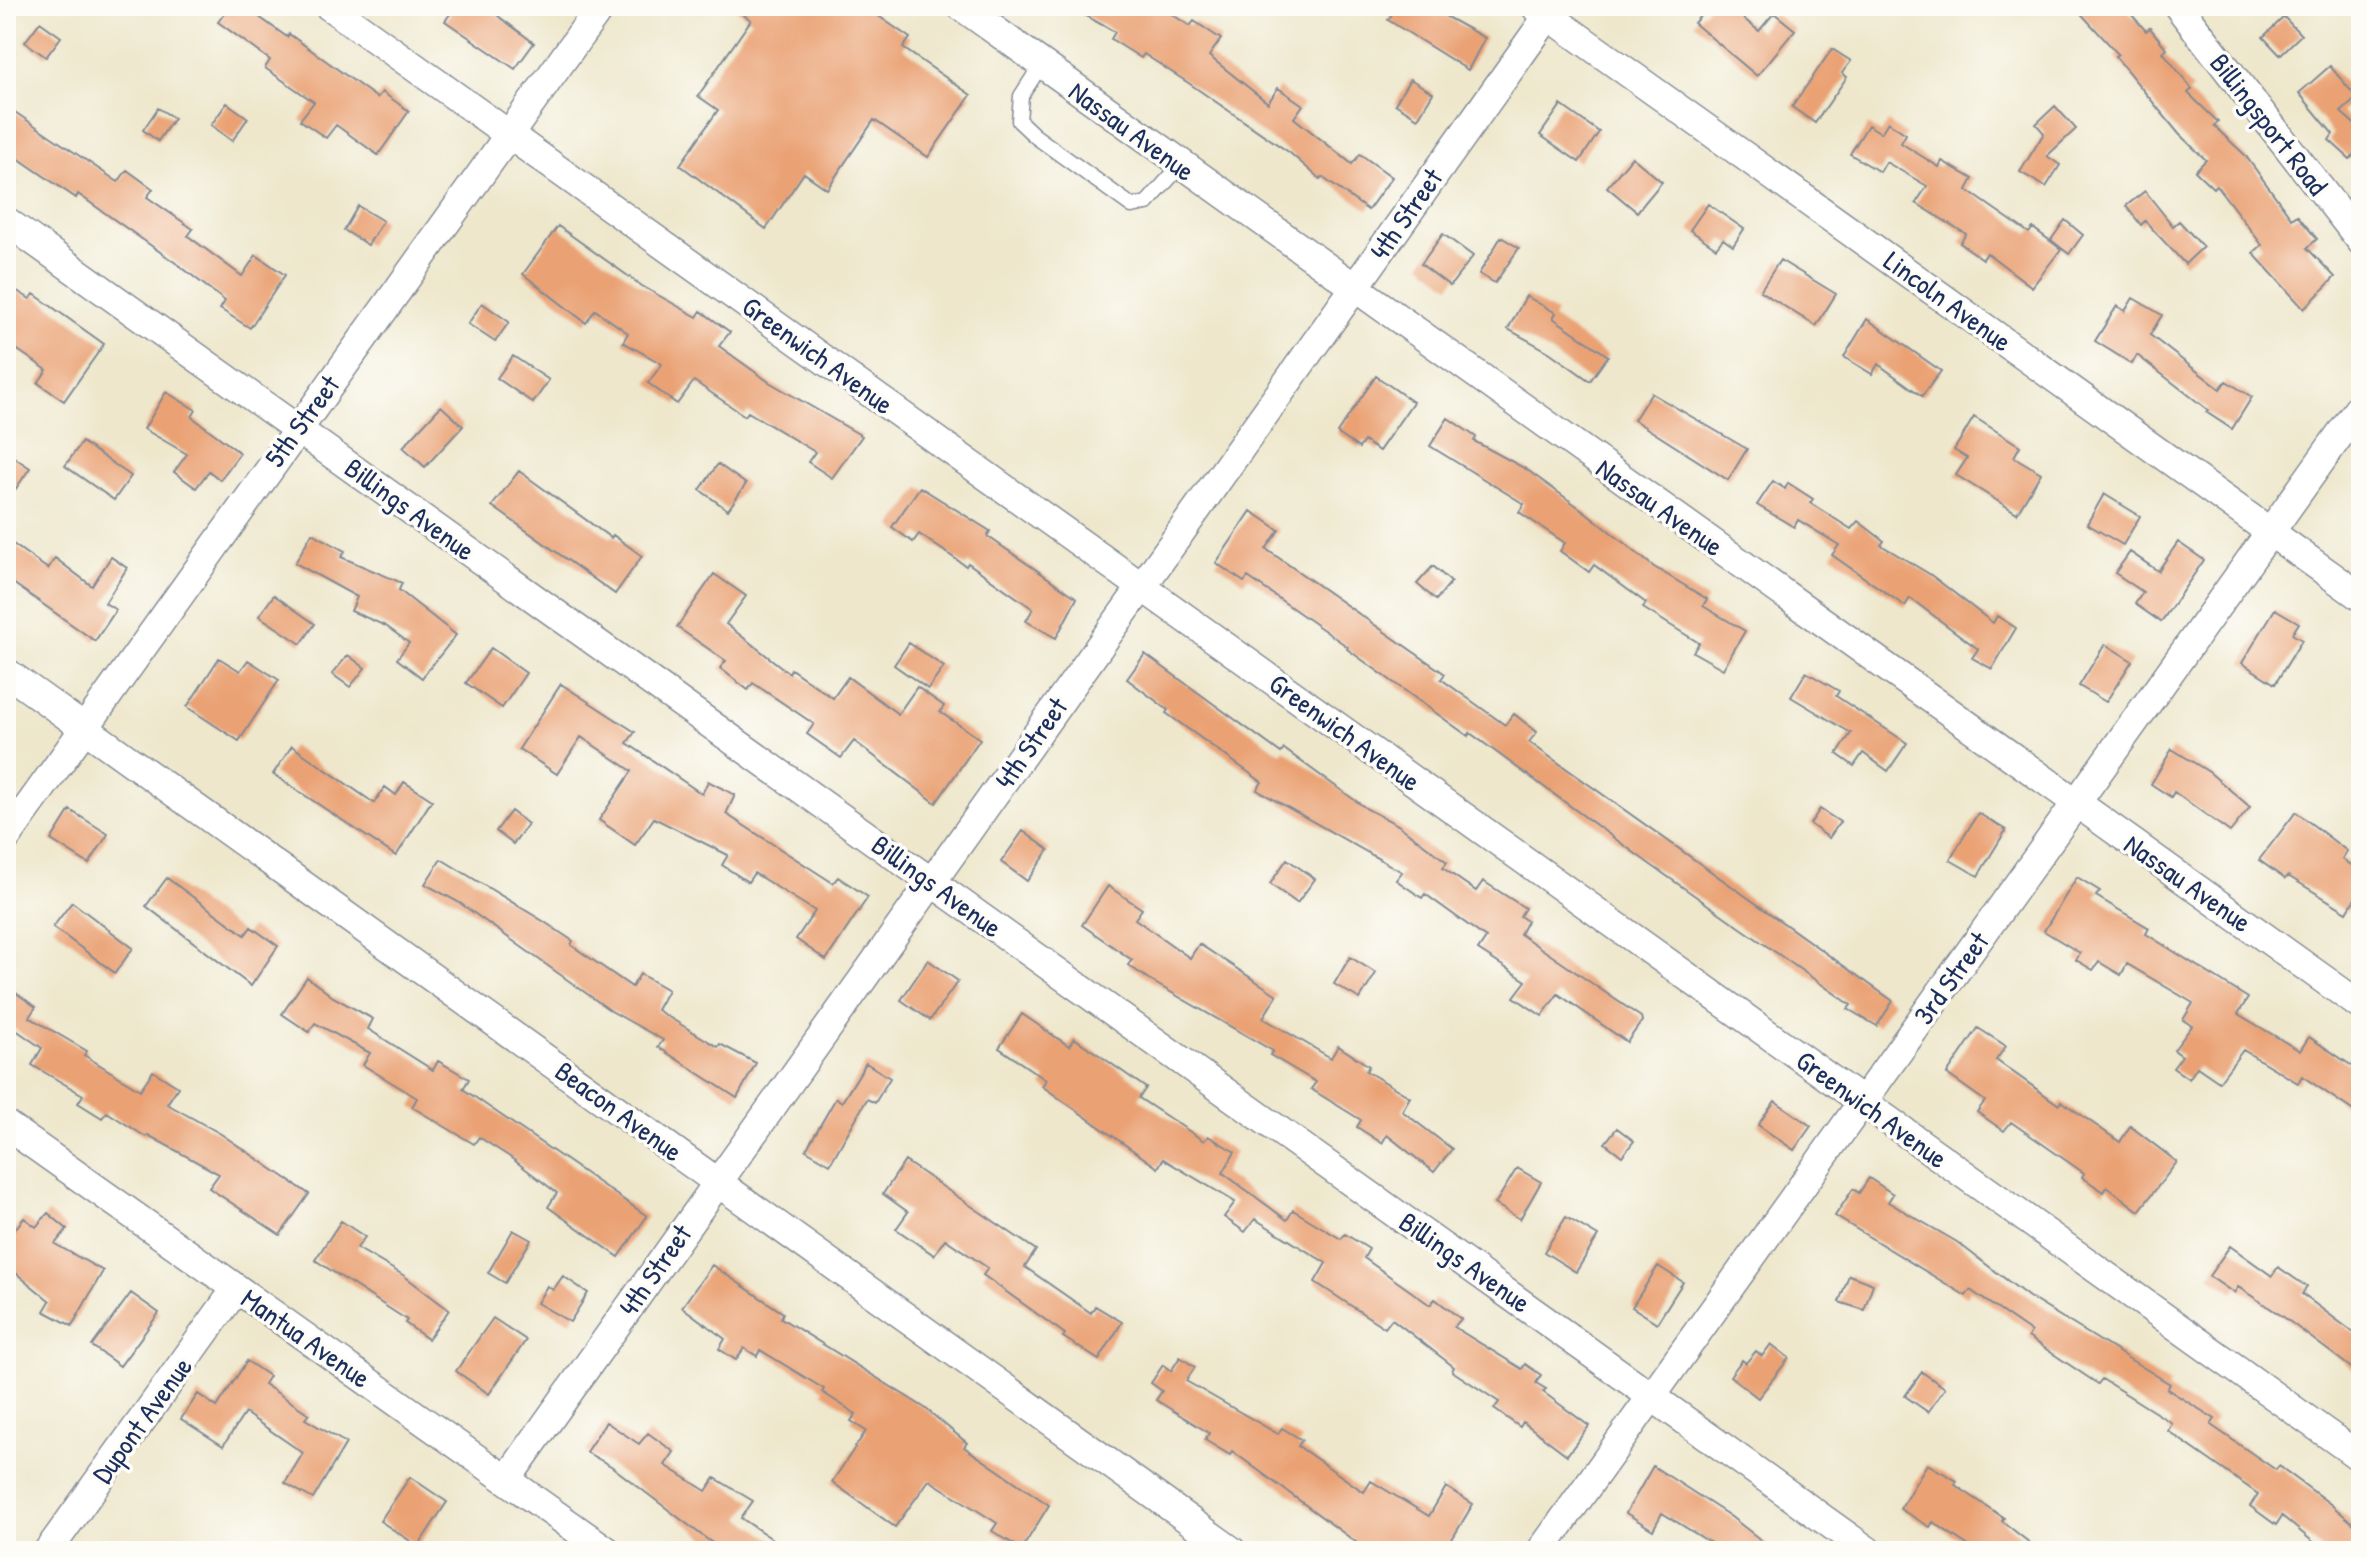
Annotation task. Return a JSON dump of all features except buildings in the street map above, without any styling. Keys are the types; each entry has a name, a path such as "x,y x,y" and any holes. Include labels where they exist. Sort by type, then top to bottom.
{"street":[{"name":"Greenwich Avenue","path":"329,6 2361,1458"},
{"name":"5th Street","path":"6,838 601,6"},
{"name":"Nassau Avenue","path":"961,6 1180,166 2361,1006"},
{"name":"Billingsport Road","path":"2178,6 2361,241"},
{"name":"4th Street","path":"507,1479 1353,289 1546,9"},
{"name":"Lincoln Avenue","path":"1546,9 2361,597"},
{"name":"Billings Avenue","path":"6,221 1868,1551"},
{"name":"3rd Street","path":"1541,1551 2361,405"},
{"name":"Beacon Avenue","path":"6,672 1232,1551"},
{"name":"Mantua Avenue","path":"6,1125 607,1551"},
{"name":"Dupont Avenue","path":"48,1551 236,1289"}],"lane":[{"path":"1041,65 1021,96 1019,121 1035,136 1132,206 1147,203 1180,166"}]}
